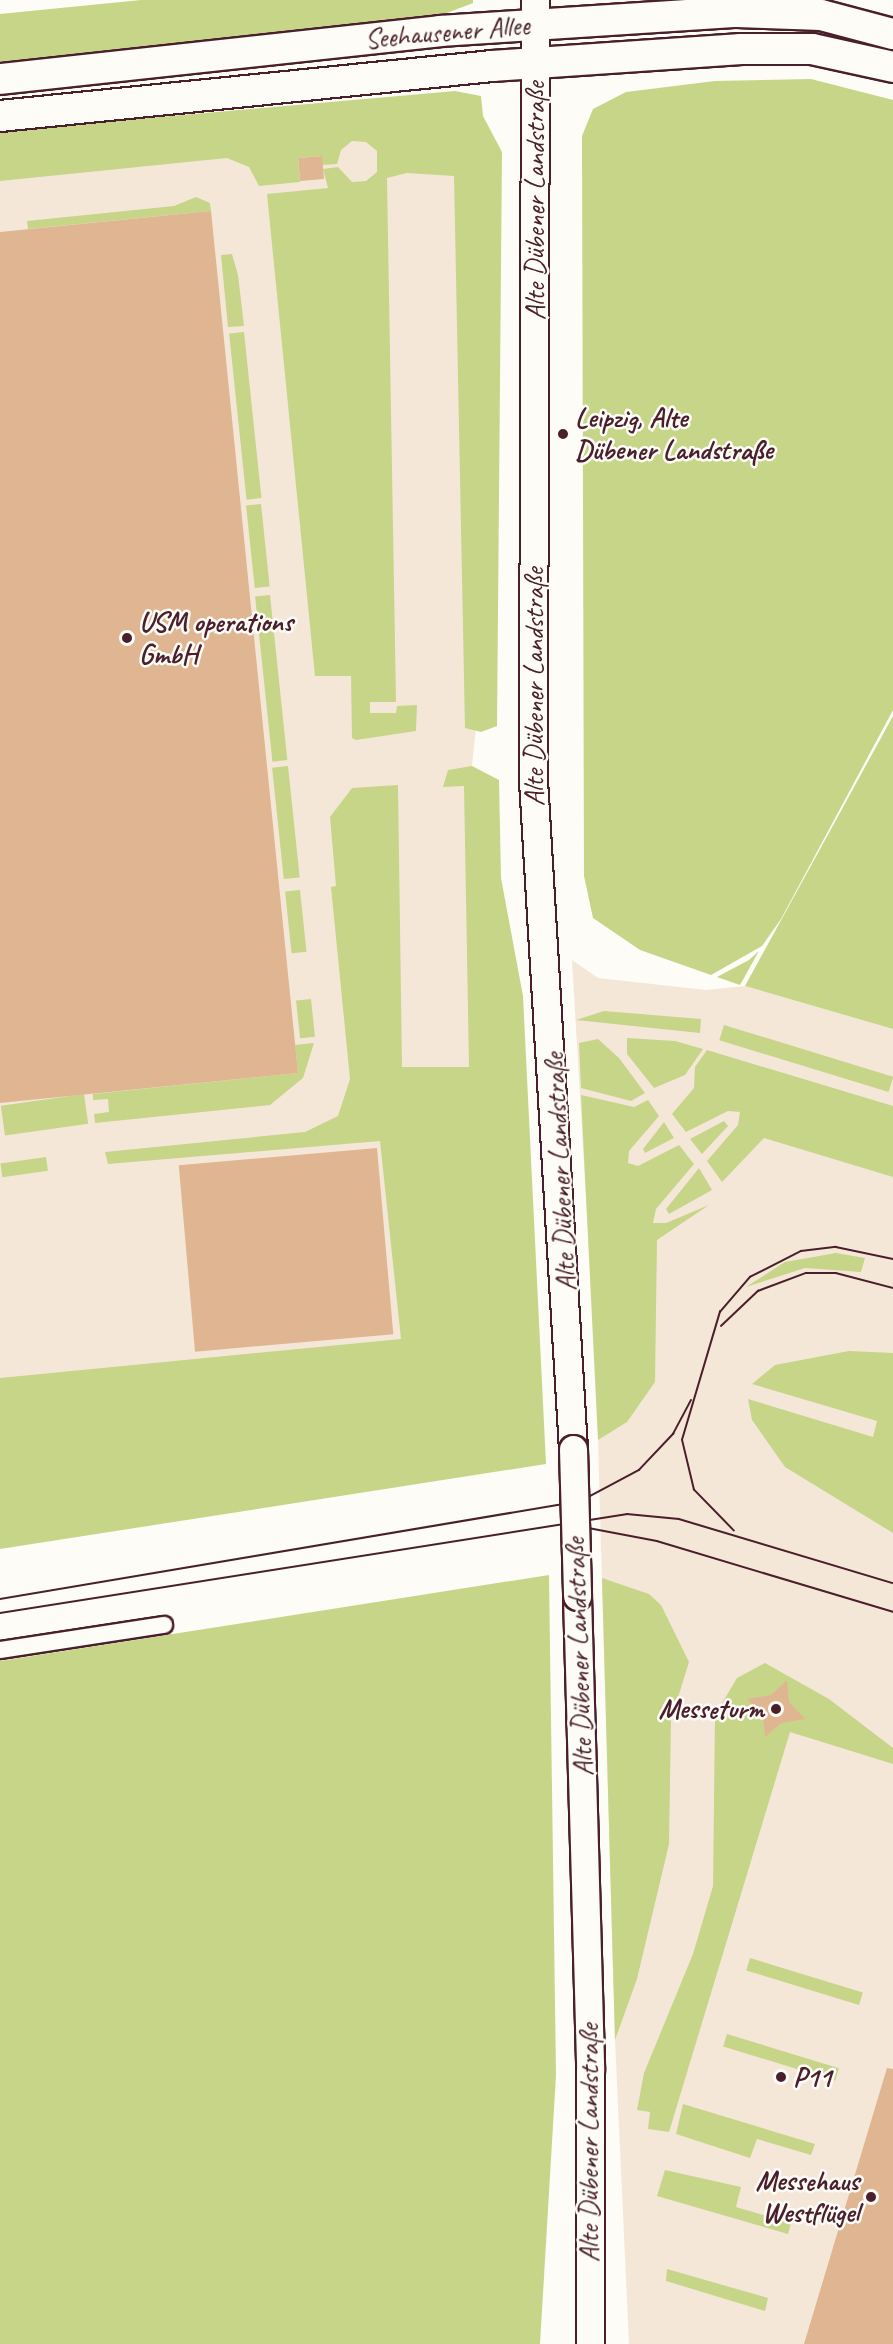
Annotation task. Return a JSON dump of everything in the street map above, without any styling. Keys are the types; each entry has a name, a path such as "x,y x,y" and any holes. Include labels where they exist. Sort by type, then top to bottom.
{"main road":[{"name":"Seehausener Allee","path":"0,79 440,30 535,13 779,11 852,21 893,34"},
{"name":"Seehausener Allee","path":"0,116 535,64 777,47 852,55 893,67"}],"street":[{"name":"Alte Dübener Landstraße","path":"535,13 534,802 571,1371 579,1658 590,2344"},
{"path":"0,1650 164,1625"}],"shaded area":[{"path":"454,114 476,727 472,766 477,775 513,1388 0,1463 0,157"},
{"path":"572,960 598,978 706,990 745,986 893,1029 893,2344 629,2344 615,2040 596,1368"}],"green space":[{"path":"141,0 473,0 473,3 447,13 0,62 0,14"},
{"path":"811,79 893,100 893,710 781,919 762,946 711,975 640,950 593,918 584,876 582,136 593,109 626,92 715,81"},
{"path":"455,91 481,96 483,116 502,152 497,726 481,732 465,728 454,176 407,173 387,178 396,702 370,702 370,713 396,713 397,706 417,705 416,731 356,740 352,738 351,676 315,676 267,194 328,188 323,169 338,167 352,182 366,181 377,172 377,151 366,142 352,141 341,150 337,164 322,165 321,156 298,158 300,182 259,186 249,167 227,158 0,181 0,131"},
{"path":"196,197 210,203 211,211 28,229 27,221 174,206"},
{"path":"232,254 238,275 244,326 228,327 221,255"},
{"path":"244,332 261,498 247,500 229,334"},
{"path":"261,504 270,587 255,588 246,506"},
{"path":"270,595 287,760 272,762 255,597"},
{"path":"893,716 893,1029 745,986"},
{"path":"288,766 300,877 284,879 272,768"},
{"path":"472,766 499,780 501,878 523,996 546,1464 0,1549 0,1378 401,1339 380,1141 108,1164 105,1152 305,1132 338,1116 350,1079 331,887 336,886 330,817 352,788 398,785 402,1067 469,1067 464,786 443,787 448,770"},
{"path":"300,890 306,952 292,953 285,892"},
{"path":"759,951 740,985 717,977 749,960"},
{"path":"311,999 315,1037 300,1038 296,1001"},
{"path":"604,1011 701,1019 700,1033 576,1020"},
{"path":"724,1025 893,1077 889,1092 719,1040"},
{"path":"627,1038 675,1041 703,1049 685,1075 654,1088 627,1054"},
{"path":"598,1039 619,1058 645,1093 631,1101 581,1088 579,1043"},
{"path":"314,1043 303,1078 270,1105 95,1123 94,1114 109,1112 108,1099 93,1100 93,1094 298,1073 295,1045"},
{"path":"707,1050 893,1106 893,1177 764,1138 722,1182 707,1161 738,1125 740,1112 728,1111 686,1132 672,1114 694,1088 695,1067"},
{"path":"84,1094 88,1124 5,1135 1,1106"},
{"path":"581,1095 634,1107 648,1100 659,1116 629,1151 628,1163 638,1166 679,1145 694,1164 656,1209 653,1223 666,1223 709,1205 657,1240 655,1382 627,1422 598,1440"},
{"path":"724,1121 728,1126 702,1154 690,1139"},
{"path":"664,1122 674,1138 645,1153 643,1149"},
{"path":"46,1157 48,1171 2,1177 0,1163"},
{"path":"699,1168 712,1190 669,1214 666,1209"},
{"path":"836,1253 865,1258 861,1272 805,1268 746,1287 785,1262"},
{"path":"849,1351 893,1353 893,1533 785,1467 752,1420 748,1399 873,1437 877,1421 752,1384 775,1365"},
{"path":"549,1575 556,2075 540,2344 0,2344 0,1661"},
{"path":"602,1578 649,1594 661,1605 689,1662 671,1720 669,1844 637,1979 615,2040"},
{"path":"765,1663 829,1699 893,1748 893,1764 790,1732 669,2132 648,2129 650,2112 637,2110 644,2073 693,1954 713,1886 715,1715 737,1678"},
{"path":"750,1958 863,1992 859,2005 746,1970"},
{"path":"727,2034 839,2068 835,2081 723,2046"},
{"path":"683,2104 815,2144 811,2155 757,2139 750,2158 676,2134"},
{"path":"665,2170 741,2187 736,2207 791,2223 788,2234 657,2196"},
{"path":"667,2269 768,2298 765,2311 666,2281"}],"building":[{"path":"322,156 324,179 300,181 298,158"},
{"name":"USM operations GmbH","path":"211,211 298,1073 0,1103 0,232"},
{"path":"377,1148 393,1334 195,1352 179,1165"},
{"name":"Messeturm","path":"787,1680 789,1702 805,1719 781,1723 765,1737 763,1716 747,1699 771,1695"},
{"name":"Messehaus Westflügel","path":"887,2068 893,2069 893,2344 804,2344"}],"tram line":[{"path":"734,1531 694,1490 682,1440 720,1312 750,1277 801,1251 836,1247 893,1259"},
{"path":"721,1326 758,1291 806,1273 836,1273 893,1288"},
{"path":"0,1599 581,1501 639,1470 673,1434 691,1400"},
{"path":"0,1613 627,1514 679,1519 893,1583"},
{"path":"578,1526 657,1541 893,1612"}],"place":[{"name":"Leipzig, Alte Dübener Landstraße","path":"563,434"},
{"name":"USM operations GmbH","path":"127,638"},
{"name":"Messeturm","path":"776,1709"},
{"name":"P11","path":"781,2077"},
{"name":"Messehaus Westflügel","path":"871,2197"}]}
